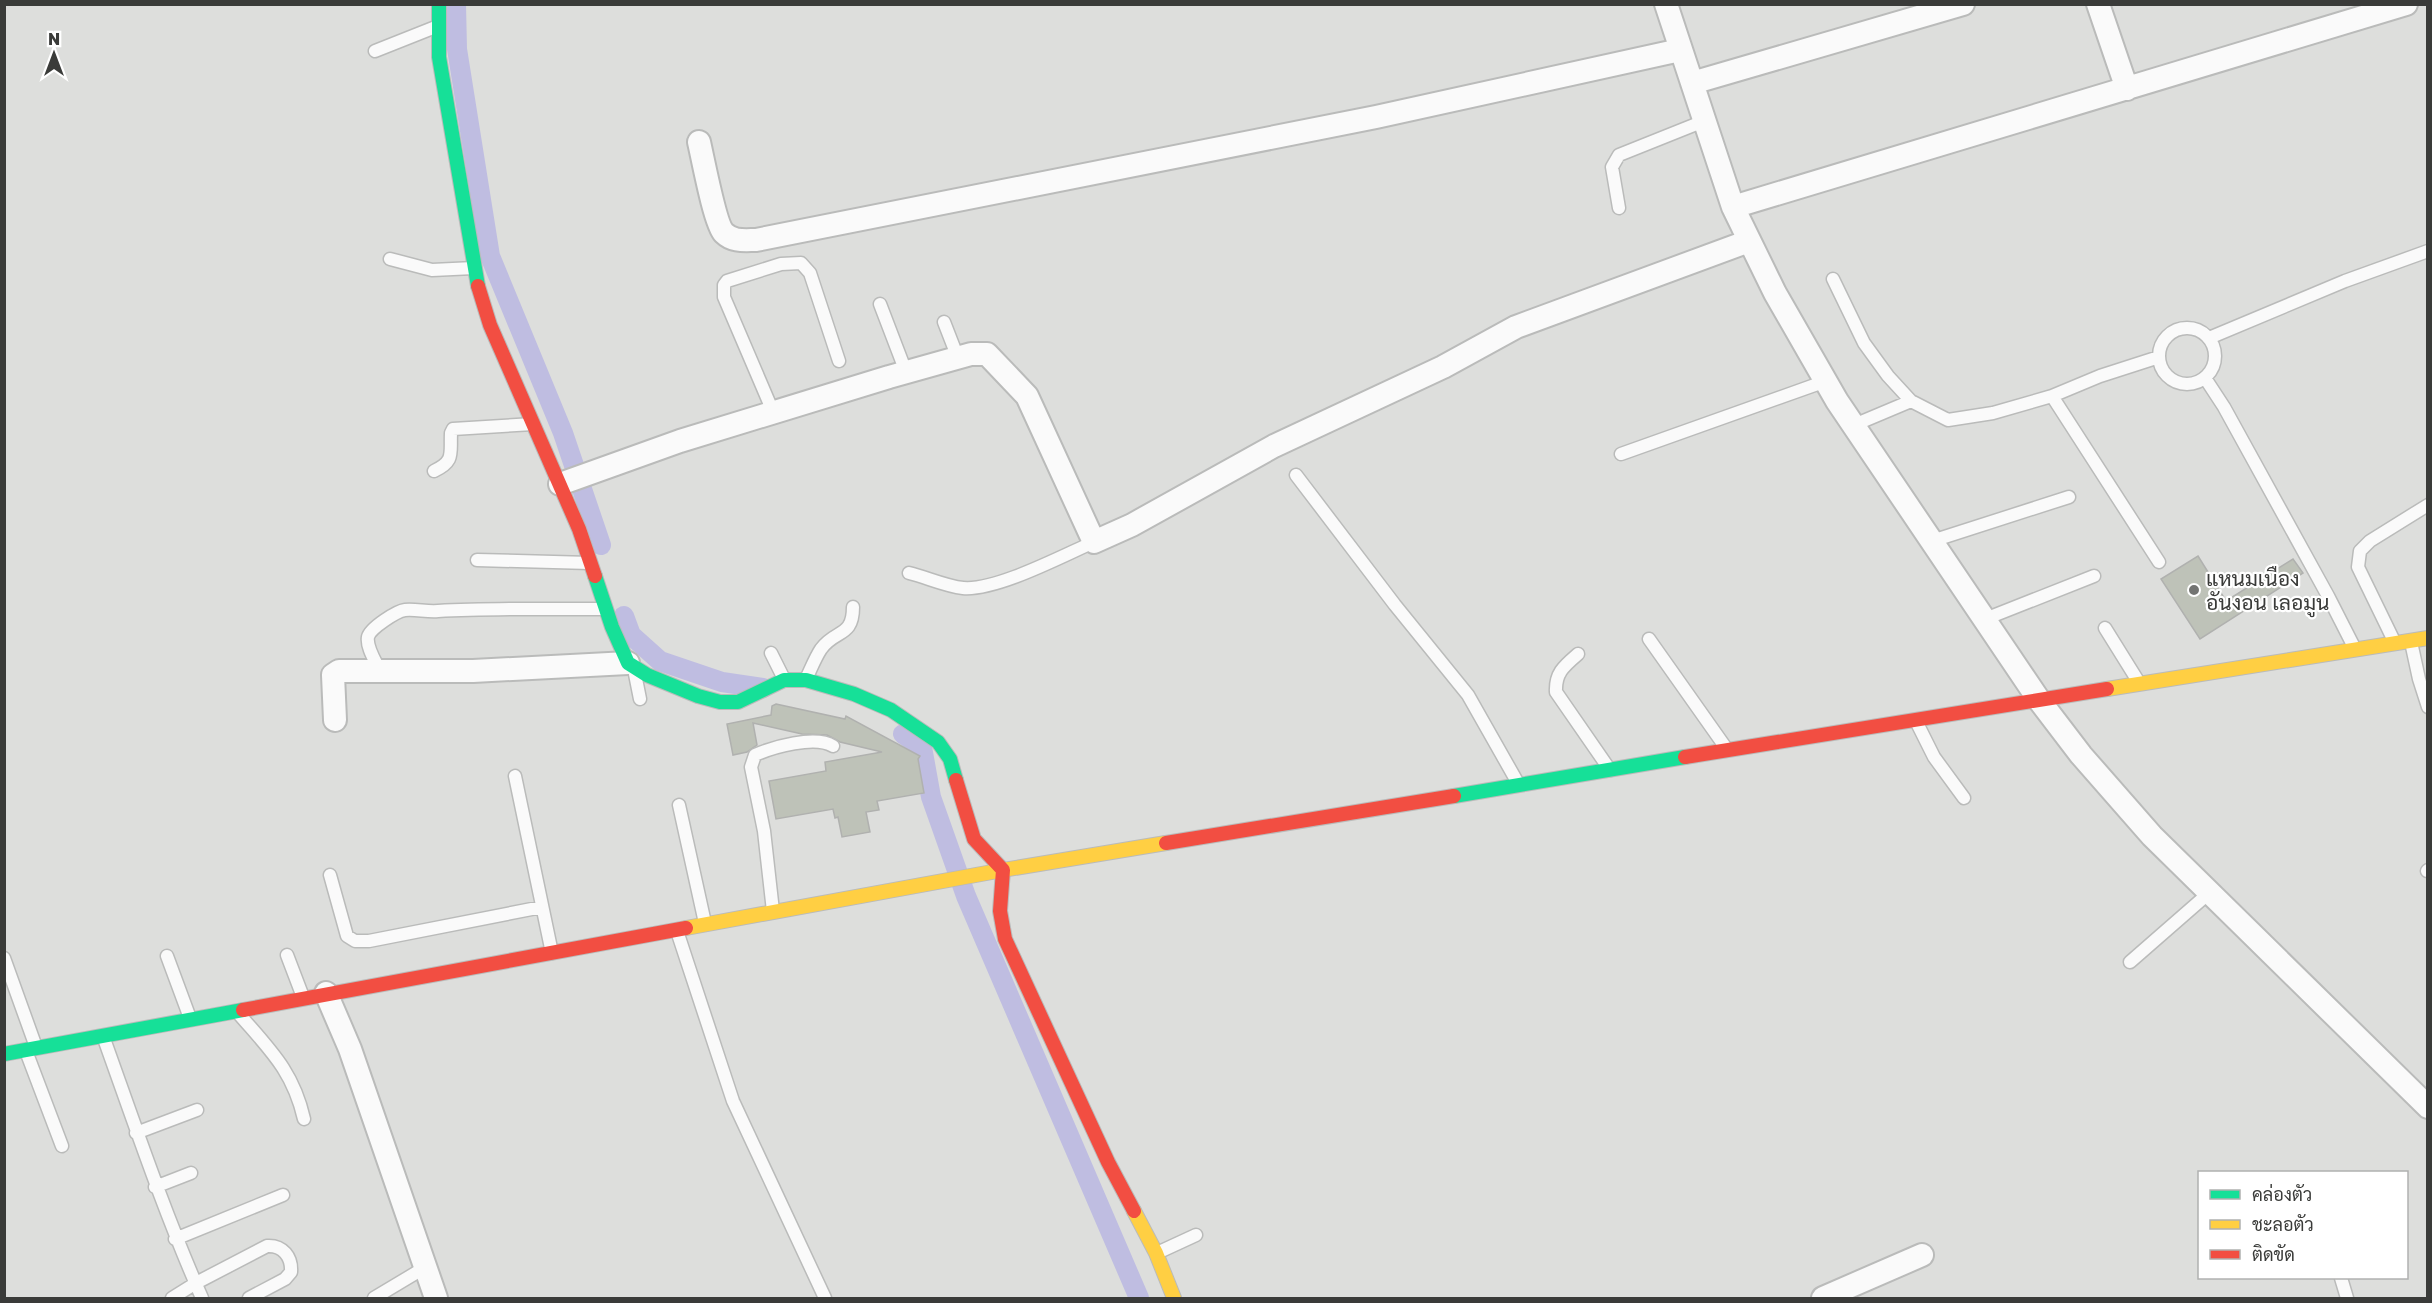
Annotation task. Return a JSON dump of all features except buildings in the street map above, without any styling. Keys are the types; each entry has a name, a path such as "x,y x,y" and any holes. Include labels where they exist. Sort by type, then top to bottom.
{"street":[{"path":"439,4 440,57 447,112 474,268 490,325 535,424 574,478 591,564 605,609 631,665 646,675 687,692 720,702 738,702 784,680 806,680 854,694 891,710 938,742 950,759 974,840 1003,870 1000,911 1005,939 1108,1162 1156,1253 1174,1299"},
{"path":"1666,4 1733,207 1775,292 1854,425 2039,700 2081,755 2152,836 2427,1107"},
{"path":"1692,83 1963,4"},
{"path":"2098,4 2127,89"},
{"path":"1733,207 2406,4"},
{"path":"699,142 718,220 724,233 738,240 756,240 1376,117 1680,50"},
{"path":"574,478 725,427 774,414 906,372 971,354 987,354 1027,396 1094,542 1132,525 1274,446 1443,367 1516,327 1749,241"},
{"path":"4,1054 1003,870 1610,771 1727,749 2355,650 2394,641 2427,638"},
{"path":"335,720 335,672 473,671 631,665"},
{"path":"326,993 350,1049 436,1299"},
{"path":"1823,1299 1922,1255"}],"lane":[{"path":"375,51 439,25"},
{"path":"1619,208 1612,167 1619,154 1704,121"},
{"path":"2209,338 2345,281 2427,251"},
{"path":"390,259 432,270 474,268"},
{"path":"774,414 724,297 724,285 728,281 781,264 801,263 810,273 839,361"},
{"path":"1833,279 1864,343 1888,376 1911,401 1948,420 1993,413 2052,396 2100,376 2159,357"},
{"path":"880,304 906,372"},
{"path":"944,322 958,358"},
{"path":"2195,329 2209,338 2215,357 2212,368 2205,378 2194,383 2182,383 2170,378 2163,369 2159,357 2165,339 2176,330 2195,329"},
{"path":"2205,378 2224,407 2328,596 2355,650"},
{"path":"1621,454 1826,381"},
{"path":"2052,396 2160,562"},
{"path":"1854,425 1911,401"},
{"path":"434,471 447,465 449,461 453,429 535,424"},
{"path":"1296,475 1395,605 1468,695 1519,786"},
{"path":"1932,541 2069,497"},
{"path":"2394,641 2358,567 2360,551 2370,541 2427,505"},
{"path":"909,573 962,588 978,588 1040,566 1094,542"},
{"path":"477,560 591,564"},
{"path":"1985,619 2094,576"},
{"path":"806,680 821,649 828,641 848,630 853,620 853,608"},
{"path":"380,671 369,647 368,636 373,630 405,610 605,609"},
{"path":"2105,628 2139,684"},
{"path":"1649,639 1727,749"},
{"path":"2411,640 2427,707"},
{"path":"771,653 784,680"},
{"path":"1578,654 1562,668 1556,679 1556,692 1610,771"},
{"path":"631,665 640,699"},
{"path":"1915,720 1934,757 1964,798"},
{"path":"773,912 764,831 751,767 755,755 770,748 804,743 821,742 833,746"},
{"path":"515,776 552,952"},
{"path":"679,805 706,925"},
{"path":"330,875 347,936 354,941 369,941 542,907"},
{"path":"2130,962 2209,893"},
{"path":"677,930 733,1101 825,1299"},
{"path":"287,955 303,998"},
{"path":"167,956 191,1019"},
{"path":"4,958 62,1146"},
{"path":"236,1011 284,1067 293,1083 304,1119"},
{"path":"102,1035 155,1187 202,1299"},
{"path":"136,1133 197,1110"},
{"path":"155,1187 191,1173"},
{"path":"176,1239 283,1195"},
{"path":"1156,1253 1196,1235"},
{"path":"172,1299 196,1283 267,1246 276,1245 283,1249 291,1263 291,1272 285,1279 249,1299"},
{"path":"374,1299 424,1268"},
{"path":"2341,1279 2347,1299"}],"waterway":[{"path":"456,4 457,49 490,256 563,433 601,545"},
{"path":"624,616 631,635 660,661 722,682 763,688"},
{"path":"903,734 922,747 931,797 966,896 1139,1298"}],"traffic: fast":[{"path":"439,4 439,57 478,286"},
{"path":"595,576 612,627 628,663 647,675 698,696 720,702 738,702 784,680 806,680 854,694 891,710 938,742 950,759 956,780"},
{"path":"1454,796 1685,757"},
{"path":"4,1054 243,1010"}],"traffic: slow":[{"path":"2107,689 2428,638"},
{"path":"686,928 1003,870 1166,843"},
{"path":"1134,1211 1156,1253 1174,1298"}],"traffic: jam":[{"path":"478,286 490,325 579,529 595,576"},
{"path":"1685,757 2107,689"},
{"path":"956,780 974,839 1003,870 1000,911 1005,939 1108,1162 1134,1211"},
{"path":"1166,843 1454,796"},
{"path":"243,1010 686,928"}],"place":[{"name":"แหนมเนือง อันงอน เลอมูน","path":"2194,590"}]}
